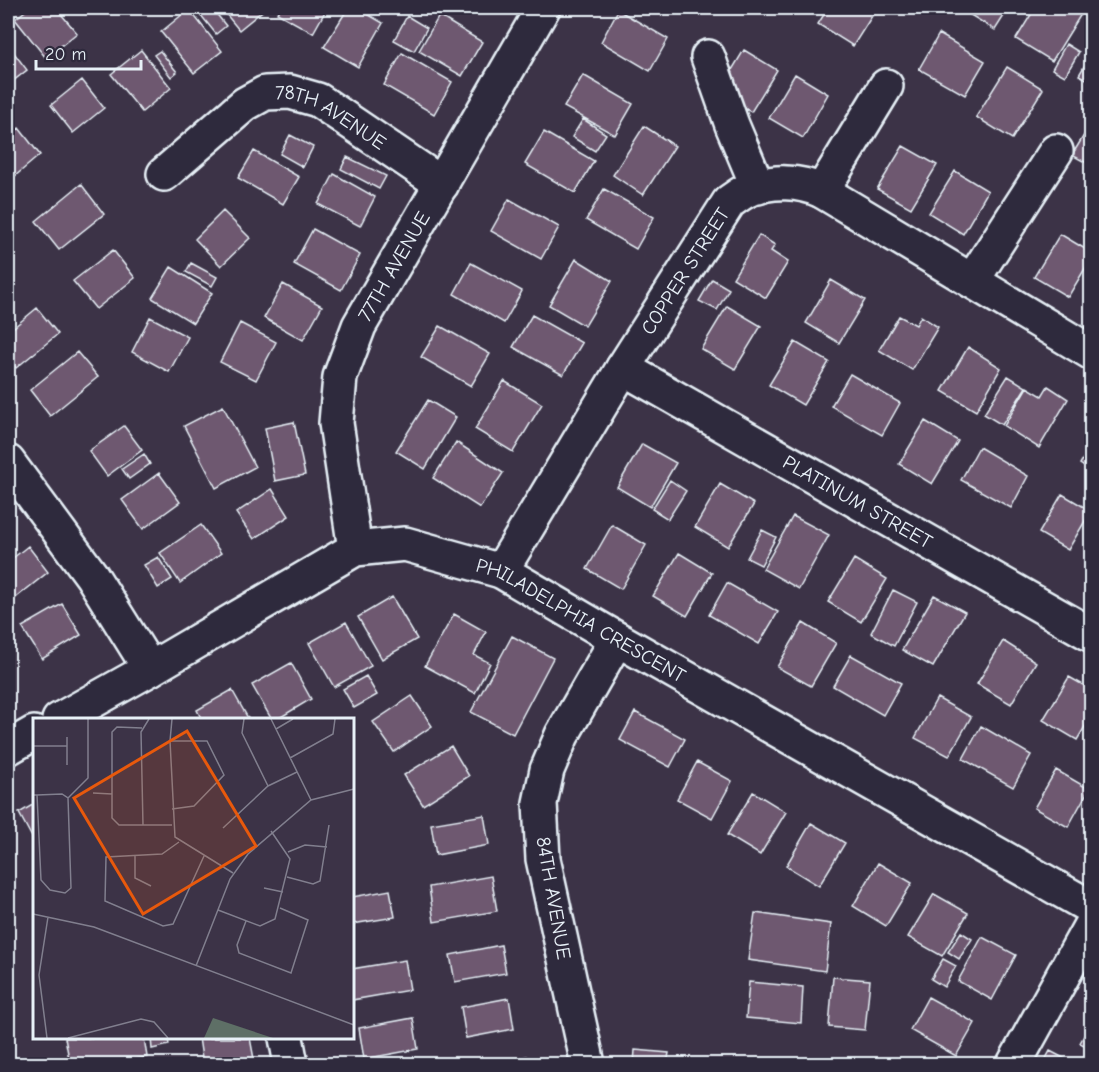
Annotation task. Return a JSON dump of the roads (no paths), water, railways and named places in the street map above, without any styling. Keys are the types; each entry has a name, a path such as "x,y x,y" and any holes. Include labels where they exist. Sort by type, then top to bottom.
{"street":[{"name":"77TH AVENUE","path":"355,549 336,423 340,377 359,326 543,8"},
{"path":"708,57 732,125 758,187"},
{"path":"822,191 886,86"},
{"name":"78TH AVENUE","path":"164,174 245,104 265,93 290,92 318,100 442,184"},
{"path":"972,281 1056,151"},
{"name":"COPPER STREET","path":"501,570 623,368 729,202 749,189 774,183 806,184 822,191 1092,353"},
{"name":"PLATINUM STREET","path":"623,368 1092,635"},
{"path":"8,462 92,576 150,669"},
{"name":"PHILADELPHIA CRESCENT","path":"63,718 355,549 405,544 501,570 617,639 1092,908"},
{"name":"84TH AVENUE","path":"588,1065 543,859 540,803 547,770 562,735 617,639"},
{"path":"8,748 33,734"},
{"path":"1014,1065 1092,923"},
{"path":"286,1039 291,1065"}]}
